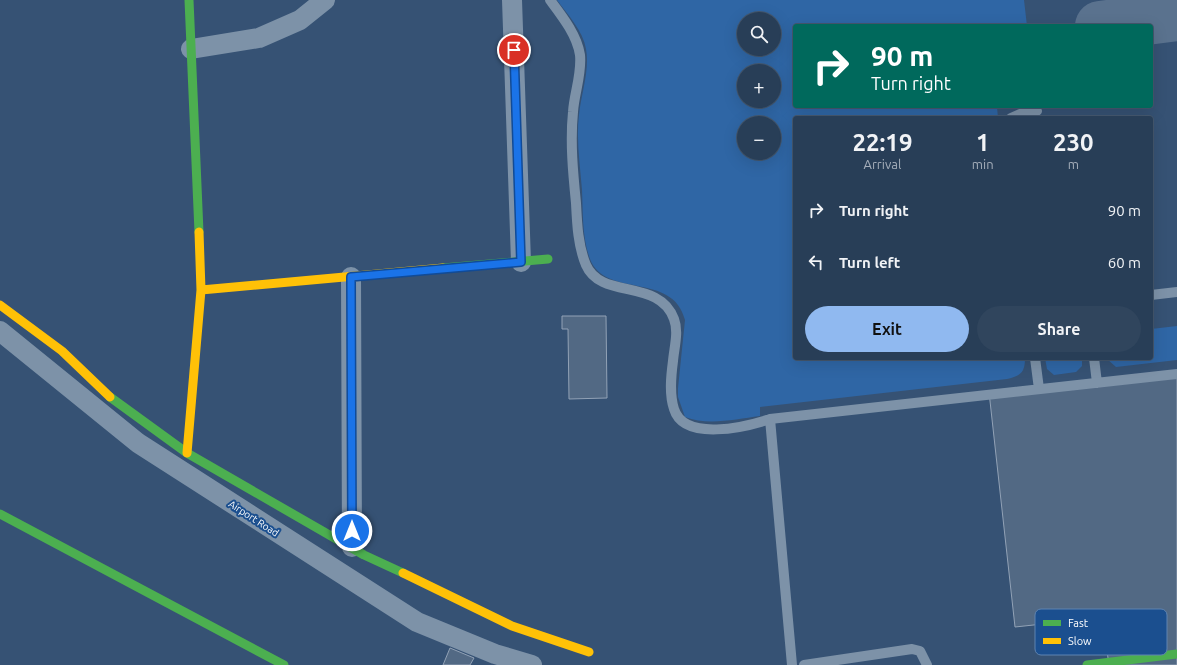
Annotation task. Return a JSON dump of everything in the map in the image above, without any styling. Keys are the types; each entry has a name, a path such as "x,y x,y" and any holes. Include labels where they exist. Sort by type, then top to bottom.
{"street":[{"path":"187,453 200,290 189,0"},
{"path":"191,49 259,38 300,20 325,0"},
{"path":"512,0 521,262"},
{"path":"200,290 548,259"},
{"path":"351,277 352,547"},
{"path":"0,305 62,352 104,392 187,453 352,547 512,626 589,652"},
{"name":"Airport Road","path":"0,331 138,443 417,622 495,654 532,665"},
{"path":"0,514 284,665"},
{"path":"1087,665 1177,654"}],"lane":[{"path":"550,0 572,33 580,55 571,130 578,233 581,252 586,267 593,277 604,283 643,292 654,297 670,310 676,327 671,383 672,398 674,410 678,418 686,425 711,430 743,426 770,419 1177,374"},
{"path":"1016,116 1037,111"},
{"path":"1153,295 1177,292"},
{"path":"1036,360 1039,389"},
{"path":"1094,360 1097,383"},
{"path":"770,419 792,665"},
{"path":"804,665 912,649 920,651 927,665"}],"shaded area":[{"path":"557,0 1024,0 1027,24 793,24 793,108 997,108 998,116 793,116 793,360 1025,360 1024,367 1021,373 1007,379 760,407 760,416 732,420 703,421 685,417 678,397 678,388 685,320 678,305 667,295 654,290 609,279 598,271 590,259 587,251 583,225 578,133 580,107 587,65 586,49 582,36"},
{"path":"1177,326 1177,360 1116,367 1108,360 1153,360 1153,329"},
{"path":"1045,360 1082,360 1082,366 1076,372 1054,375 1047,369"}],"building":[{"path":"562,316 606,316 607,398 569,399 568,329 562,329"},
{"path":"1177,371 1177,665 1109,665 1108,655 1167,655 1167,609 1035,609 1035,625 1015,627 989,392"},
{"path":"450,648 474,658 470,665 443,665"}],"taxiway":[{"path":"1115,24 1177,16"}],"traffic: fast":[{"path":"189,0 199,232"},
{"path":"443,268 548,259"},
{"path":"110,397 187,453 364,555 403,573"},
{"path":"0,514 284,665"},
{"path":"1087,665 1177,654"}],"traffic: slow":[{"path":"187,453 201,290 199,232"},
{"path":"201,290 443,268"},
{"path":"0,305 62,351 110,397"},
{"path":"403,573 512,626 589,652"}],"route":[{"path":"352,531 351,277 521,262 514,50"}]}
